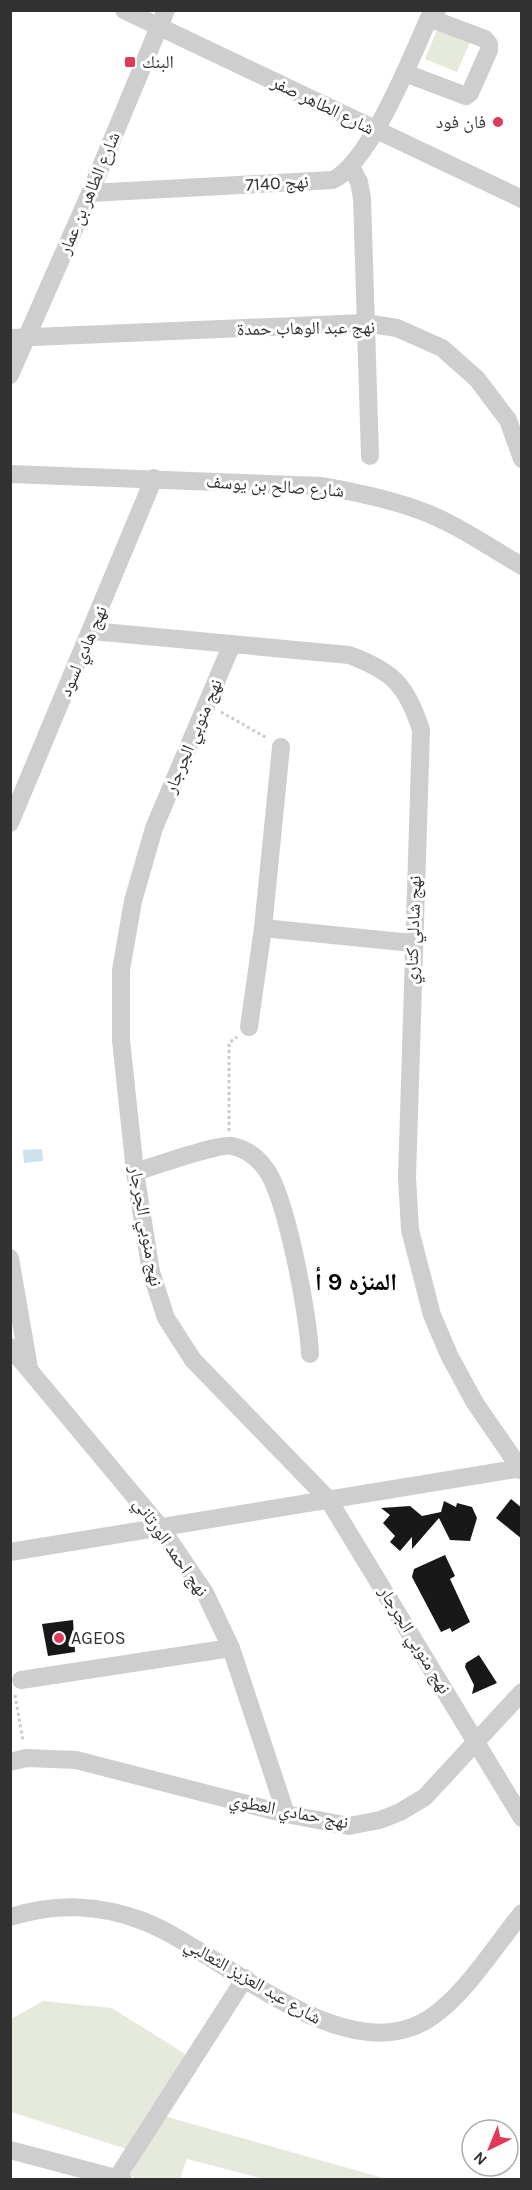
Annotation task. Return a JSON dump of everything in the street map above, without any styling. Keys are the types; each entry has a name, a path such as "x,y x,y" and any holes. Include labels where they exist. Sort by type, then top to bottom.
{"street":[{"name":"شارع الطاهر صفر","path":"124,10 162,19 374,130 522,199"},
{"path":"370,456 361,190 351,167 396,94 405,72 433,14 485,39 489,44 489,50 470,93 466,96 405,72"},
{"name":"شارع الطاهر بن عمار","path":"10,375 19,338 90,193 162,19"},
{"name":"نهج 7140","path":"90,193 333,180 351,167"},
{"name":"نهج عبد الوهاب حمدة","path":"19,338 365,323 397,328 442,348 477,379 508,420 522,459"},
{"name":"شارع صالح بن يوسف","path":"10,474 322,486 368,495 417,509 458,528 522,566"},
{"name":"نهج هادي لسود","path":"10,823 154,478"},
{"name":"نهج شادلي كتاري","path":"92,631 349,655 376,664 400,684 412,701 421,730 412,943 407,1177 410,1230 432,1315 449,1355 475,1403 520,1469"},
{"name":"نهج منوبي الجرجار","path":"232,644 154,828 133,901 121,970 121,1040 135,1172 151,1272 166,1318 193,1359 328,1499 522,1818"},
{"path":"249,1027 263,928 281,747"},
{"path":"263,928 412,943"},
{"path":"135,1172 230,1145 249,1152 266,1169 278,1192 309,1324 310,1354"},
{"path":"10,1258 29,1368"},
{"name":"نهج احمد الورتاني","path":"10,1347 161,1528 205,1593 231,1648 285,1814"},
{"path":"10,1552 520,1469"},
{"path":"21,1680 231,1648"},
{"name":"نهج حمادي العطوي","path":"18,1760 76,1760 285,1814 349,1826 390,1816 424,1797 522,1692"},
{"name":"شارع عبد العزيز الثعالبي","path":"10,1917 62,1906 116,1912 169,1934 331,2026 362,2033 389,2033 410,2028 429,2019 449,2002 522,1912"},
{"path":"10,2150 120,2179 245,1978"}],"path":[{"path":"206,703 281,747"},
{"path":"230,1145 229,1043 249,1027"},
{"path":"18,1760 15,1694 21,1680"}],"shaded area":[{"path":"438,28 470,42 457,72 425,59"},
{"path":"43,2001 112,2008 198,2062 164,2116 387,2179 264,2179 187,2159 180,2179 136,2179 130,2175 142,2154 11,2112 11,2019"}],"water":[{"path":"42,1149 43,1161 24,1163 23,1150"}],"building":[{"path":"511,1499 522,1508 522,1539 496,1518"},
{"path":"444,1501 456,1507 457,1503 472,1507 477,1518 470,1541 450,1540 439,1518 412,1549 412,1537 400,1551 390,1542 395,1536 383,1523 390,1515 381,1508 410,1506 422,1516 441,1512"},
{"path":"445,1555 455,1576 450,1579 470,1622 452,1632 450,1628 441,1632 412,1577 414,1569"},
{"name":"AGEOS","path":"73,1620 75,1652 48,1656 42,1624"},
{"path":"479,1655 497,1683 472,1694 474,1685 465,1667 466,1663"}],"place":[{"name":"البنك","path":"130,62"},
{"name":"فان فود","path":"498,122"},
{"name":"AGEOS","path":"59,1638"}],"district":[{"name":"المنزه 9 أ","path":"356,1282"}]}
